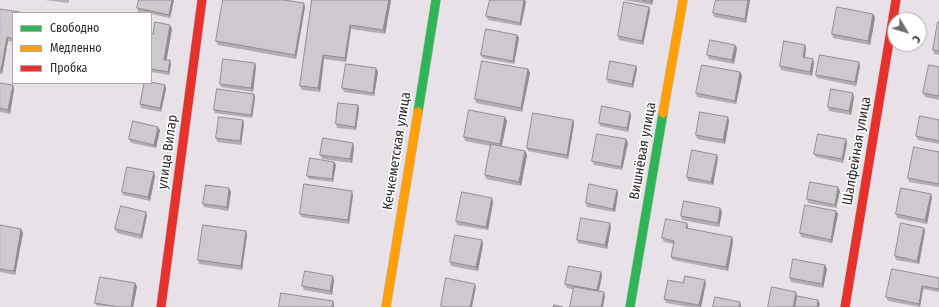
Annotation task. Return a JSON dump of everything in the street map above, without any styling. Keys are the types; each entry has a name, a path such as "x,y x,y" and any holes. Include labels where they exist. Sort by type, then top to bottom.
{"street":[{"name":"улица Вилар","path":"161,307 202,0"},
{"name":"Кечкеметская улица","path":"386,307 436,0"},
{"name":"Вишнёвая улица","path":"630,307 683,0"},
{"name":"Шалфейная улица","path":"845,307 896,0"}],"building":[{"path":"139,0 172,0 169,15 137,8"},
{"path":"223,0 284,0 304,3 295,55 216,41"},
{"path":"312,0 389,0 383,30 350,25 345,58 323,55 318,88 300,86"},
{"path":"490,0 524,0 520,23 486,16"},
{"path":"716,0 748,0 745,19 713,13"},
{"path":"624,2 649,7 642,41 618,36"},
{"path":"837,7 873,14 868,41 832,34"},
{"path":"0,9 20,12 12,12 12,39 7,37 0,70"},
{"path":"155,22 170,25 164,60 170,60 168,72 152,69 153,34"},
{"path":"939,22 939,51 933,50"},
{"path":"486,29 517,35 513,61 481,55"},
{"path":"710,40 735,45 732,60 707,55"},
{"path":"784,41 805,45 803,57 813,59 810,72 780,66"},
{"path":"820,55 859,62 855,82 816,75"},
{"path":"223,59 255,63 251,88 220,84"},
{"path":"482,61 528,69 521,108 475,99"},
{"path":"610,61 636,66 632,84 607,79"},
{"path":"346,64 376,68 373,93 342,88"},
{"path":"702,65 740,72 735,101 696,93"},
{"path":"929,65 939,67 939,96 923,93"},
{"path":"152,82 165,85 160,108 140,104 144,84 152,84"},
{"path":"0,83 13,85 8,110 0,108"},
{"path":"217,89 254,94 251,115 214,110"},
{"path":"831,89 853,93 849,111 828,107"},
{"path":"338,103 358,105 355,127 336,124"},
{"path":"602,106 630,112 627,128 599,123"},
{"path":"469,110 505,117 500,144 464,137"},
{"path":"700,112 728,117 723,140 696,135"},
{"path":"533,113 573,120 567,155 527,148"},
{"path":"920,116 939,120 939,141 916,136"},
{"path":"219,117 243,120 240,141 216,138"},
{"path":"133,121 158,127 154,145 129,139"},
{"path":"597,134 626,139 621,167 592,161"},
{"path":"818,134 846,139 842,159 814,154"},
{"path":"323,138 353,143 350,159 320,155"},
{"path":"491,144 525,151 519,182 485,175"},
{"path":"914,147 939,152 939,184 908,178"},
{"path":"692,150 717,155 711,182 687,177"},
{"path":"310,158 334,162 332,179 307,176"},
{"path":"127,167 154,172 148,197 122,192"},
{"path":"810,182 838,187 835,205 807,199"},
{"path":"304,184 352,191 348,220 300,214"},
{"path":"589,184 617,190 613,209 586,203"},
{"path":"206,185 229,188 227,207 203,204"},
{"path":"901,188 931,194 925,220 896,214"},
{"path":"462,192 492,198 486,227 456,221"},
{"path":"684,201 720,208 718,223 681,216"},
{"path":"805,205 836,211 831,240 800,233"},
{"path":"121,206 146,212 141,235 115,229"},
{"path":"581,218 610,223 605,245 577,240"},
{"path":"666,219 687,223 686,228 732,237 726,267 671,257 674,241 662,238"},
{"path":"901,223 924,228 917,261 895,256"},
{"path":"0,225 21,229 14,271 0,269"},
{"path":"203,225 246,231 241,266 198,260"},
{"path":"455,235 482,240 476,267 450,262"},
{"path":"793,259 825,265 822,284 790,278"},
{"path":"569,266 601,272 597,290 565,284"},
{"path":"892,269 939,278 939,289 922,286 919,304 886,297"},
{"path":"305,271 333,276 330,291 302,286"},
{"path":"685,276 705,280 699,305 664,299 668,280 683,283"},
{"path":"100,277 135,283 131,307 118,307 95,303"},
{"path":"446,278 475,284 470,307 441,306"},
{"path":"574,287 604,292 601,307 570,307"},
{"path":"772,287 796,292 793,307 768,307"},
{"path":"281,293 333,301 332,307 279,307"},
{"path":"797,296 818,300 817,307 795,307"},
{"path":"715,297 740,302 739,307 713,307"}],"traffic: fast":[{"path":"418,112 436,0"},
{"path":"630,307 663,113"}],"traffic: slow":[{"path":"663,113 683,0"},
{"path":"386,307 418,112"}],"traffic: jam":[{"path":"161,307 202,0"},
{"path":"845,307 896,0"}]}
